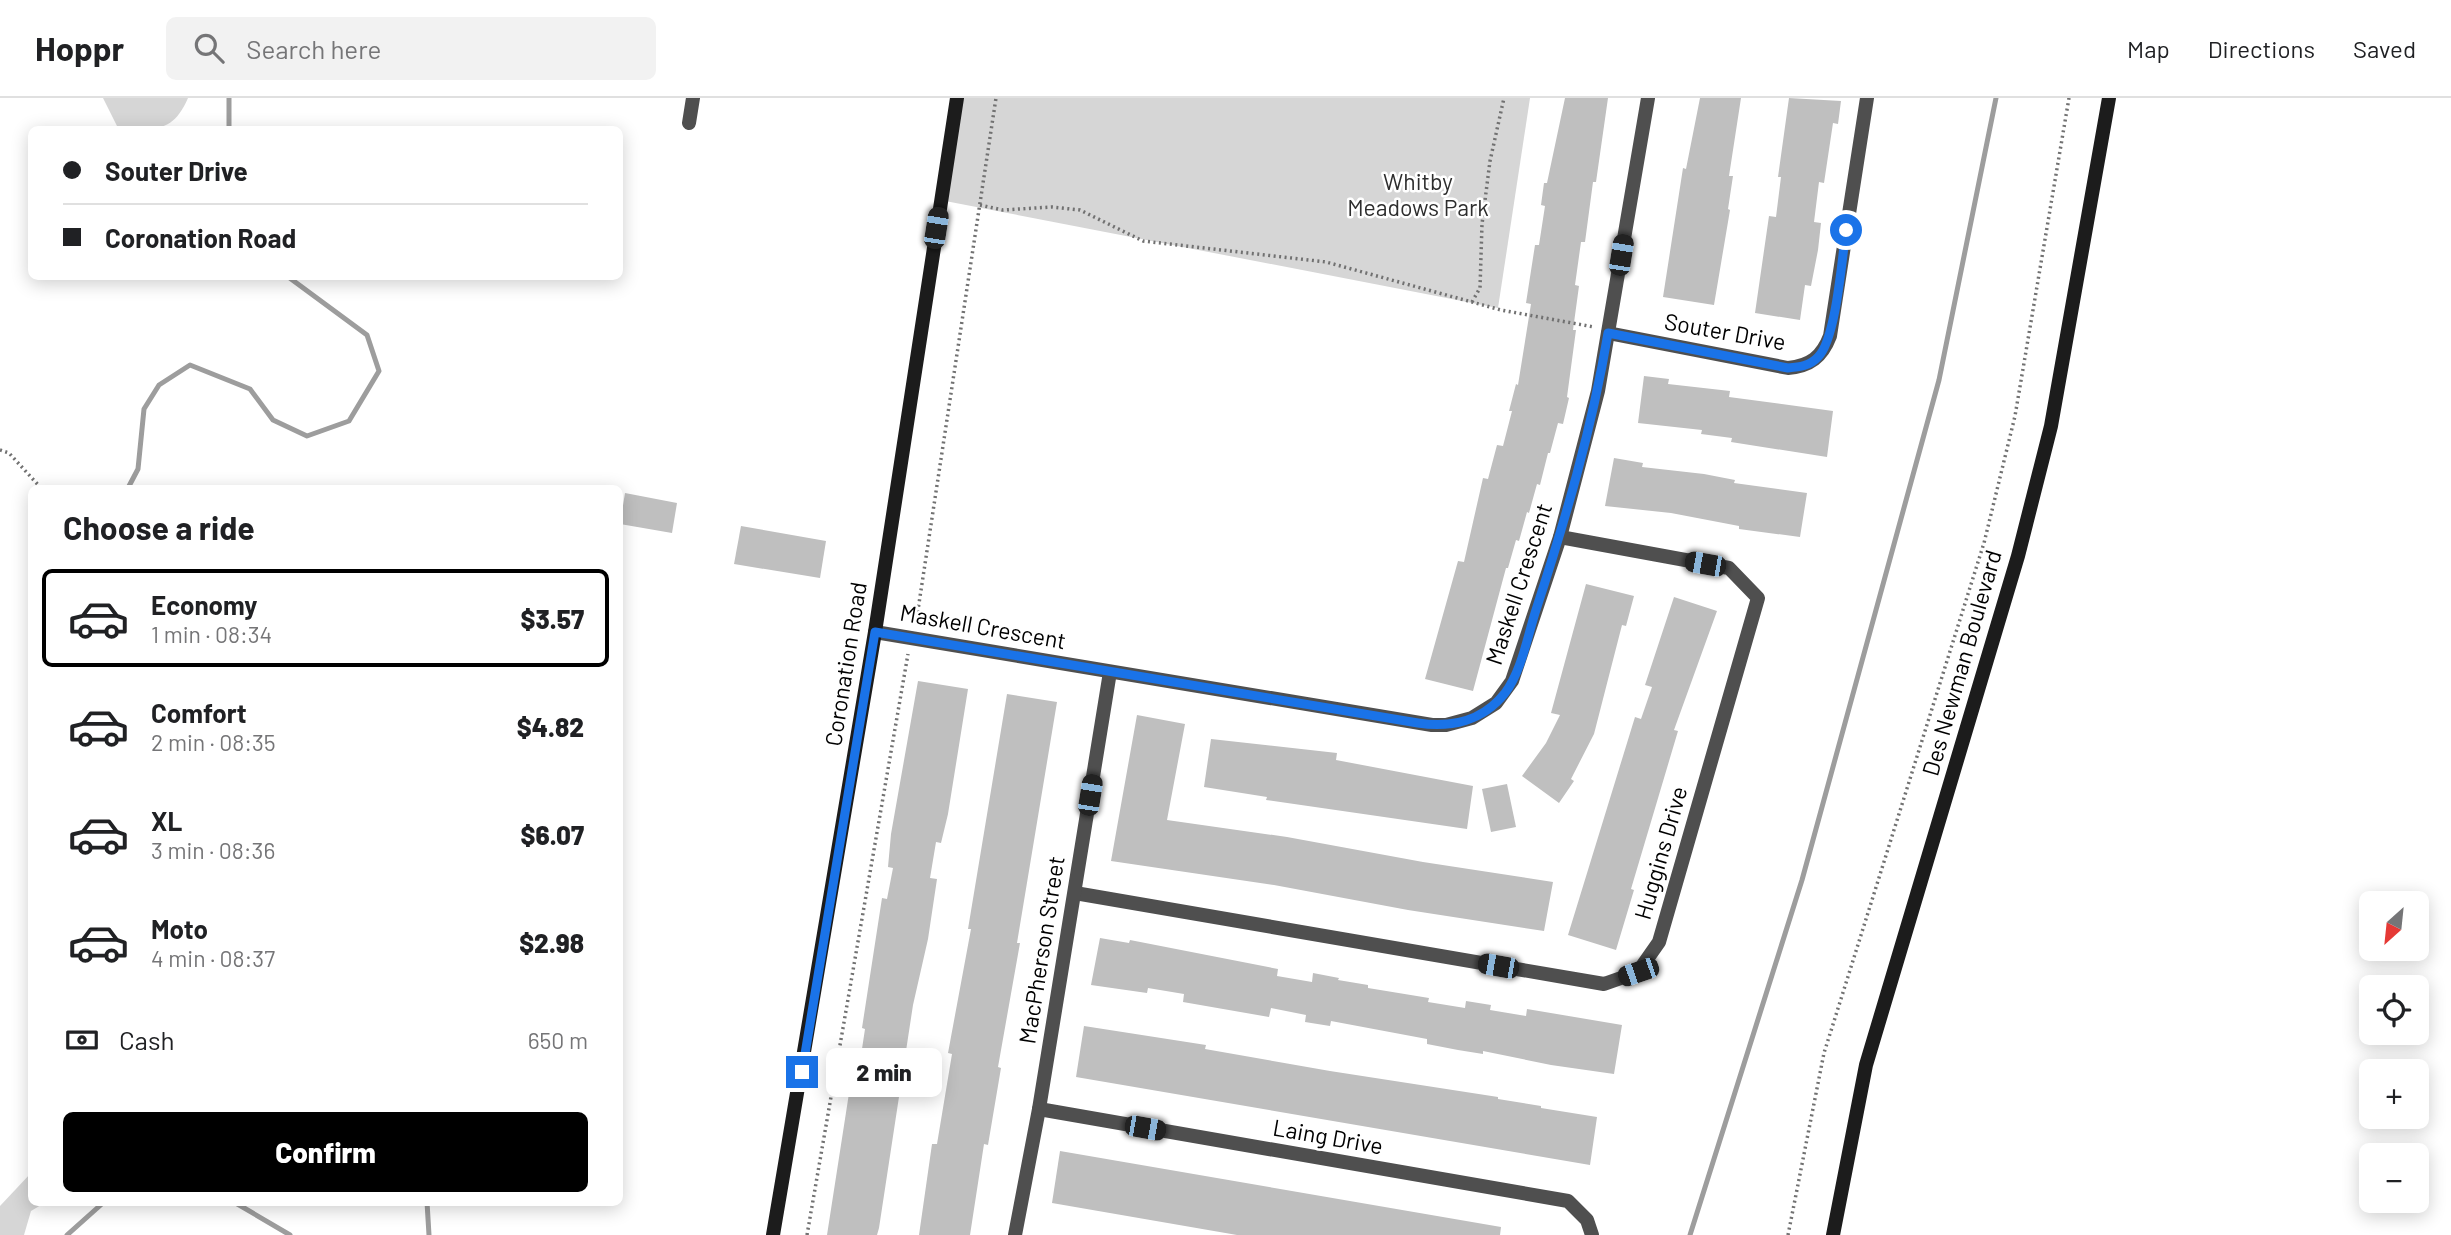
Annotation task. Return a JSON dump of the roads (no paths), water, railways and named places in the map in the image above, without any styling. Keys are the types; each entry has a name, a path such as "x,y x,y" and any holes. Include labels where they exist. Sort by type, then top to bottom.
{"street":[{"path":"689,123 693,98"},
{"name":"Coronation Road","path":"773,1235 875,632 957,98"},
{"name":"Maskell Crescent","path":"875,632 1418,723 1459,723 1496,703 1513,681 1560,537 1598,391 1647,98"},
{"name":"Souter Drive","path":"1608,333 1788,368 1800,367 1817,358 1830,336 1867,98"},
{"name":"Des Newman Boulevard","path":"1833,1235 1866,1065 2014,568 2051,426 2109,98"},
{"name":"Huggins Drive","path":"1074,893 1604,984 1638,972 1659,942 1758,598 1730,568 1560,537"},
{"name":"MacPherson Street","path":"1015,1235 1039,1109 1110,672"},
{"name":"Laing Drive","path":"1039,1109 1568,1201 1587,1220 1591,1235"}],"waterway":[{"path":"229,98 229,126"},
{"path":"1690,1235 1802,880 1939,380 1996,98"},
{"path":"130,485 138,469 144,409 159,385 190,365 250,389 273,420 307,436 349,421 379,371 367,335 292,280"},
{"path":"67,1235 100,1206"},
{"path":"241,1206 290,1235"},
{"path":"427,1206 429,1235"}],"park label":[{"name":"Whitby Meadows Park","path":"1418,195"}]}
